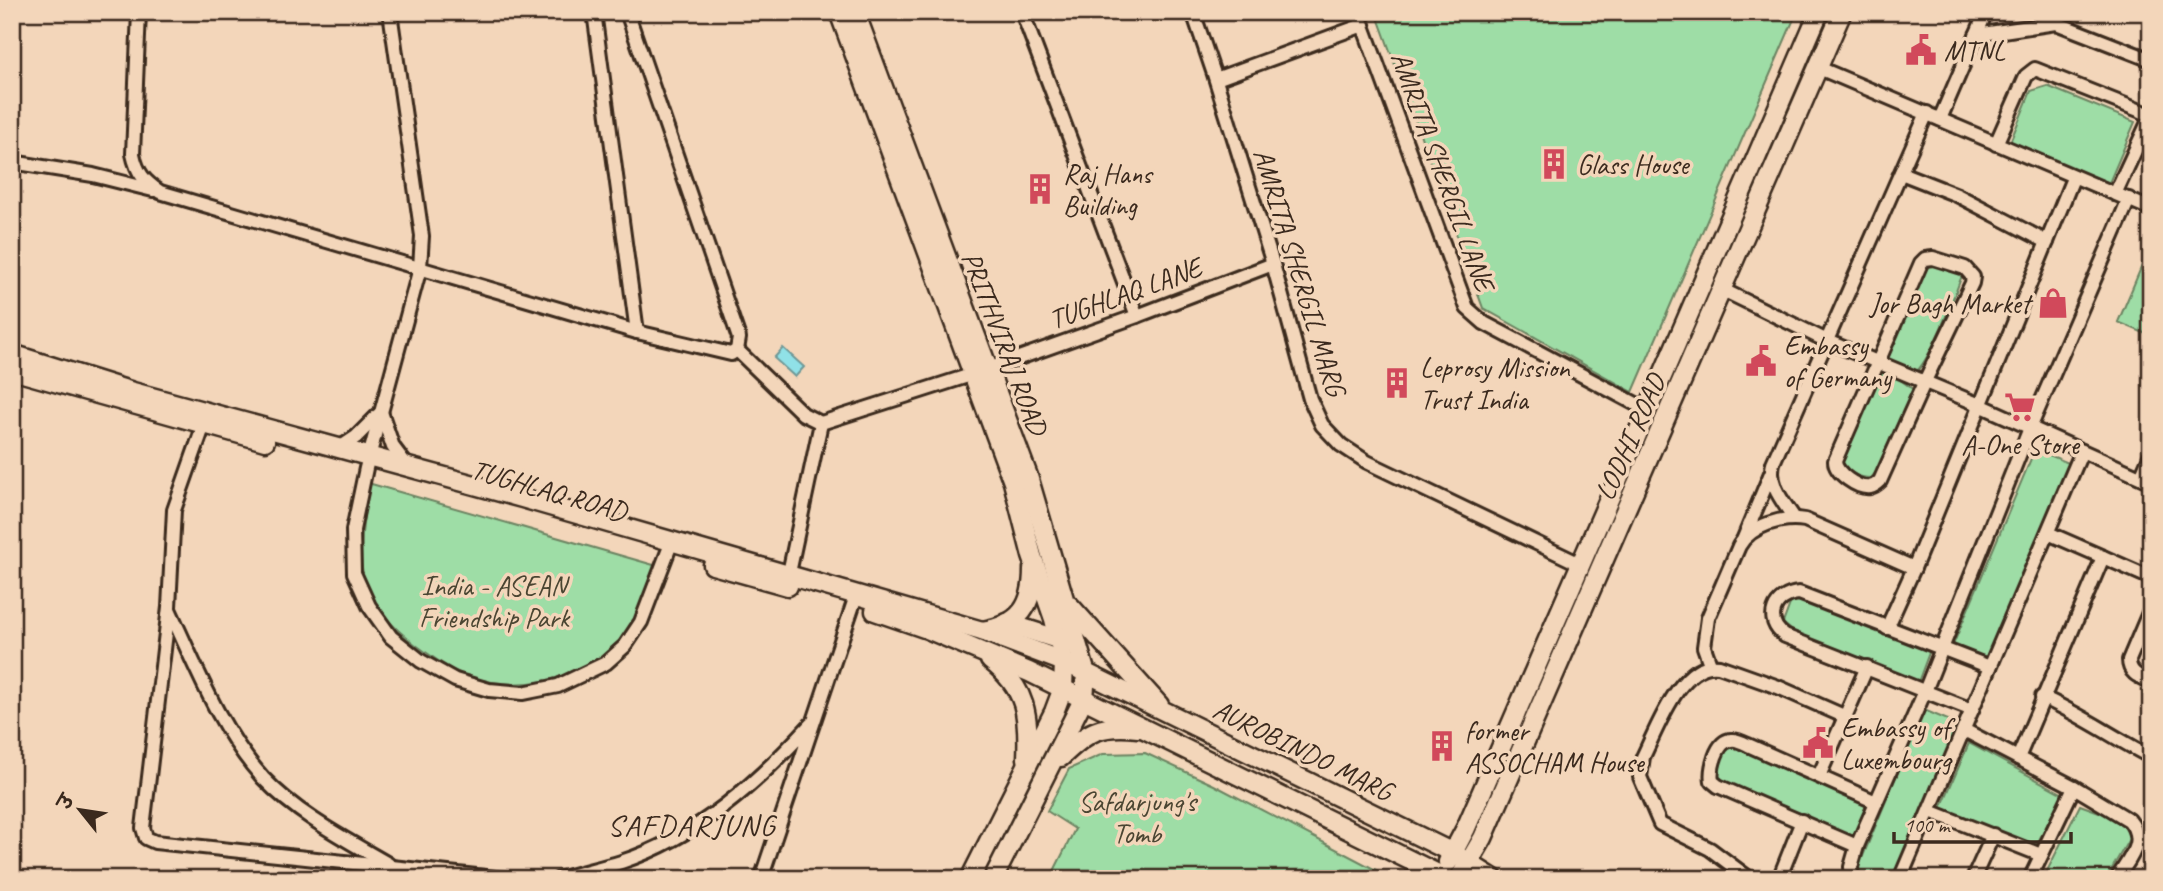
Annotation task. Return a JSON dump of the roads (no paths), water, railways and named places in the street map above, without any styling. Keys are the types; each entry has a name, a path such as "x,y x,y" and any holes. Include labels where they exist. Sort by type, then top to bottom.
{"main road":[{"name":"PRITHVIRAJ ROAD","path":"839,12 980,372 1028,476 1086,674 1084,698"},
{"name":"PRITHVIRAJ ROAD","path":"855,12 980,372 1032,556 1054,619 1064,662 1063,688"},
{"name":"LODHI ROAD","path":"1449,877 1460,858 1466,828 1649,411 1819,12"},
{"name":"LODHI ROAD","path":"1460,858 1483,838 1842,12"},
{"name":"TUGHLAQ ROAD","path":"12,354 133,392 206,419 338,449 367,463 408,467 670,546 982,631 1064,662 1086,674"},
{"name":"TUGHLAQ ROAD","path":"12,370 206,419 367,463 460,492 670,546 789,573 974,648 1084,698"},
{"path":"982,631 1007,623 1021,614 1028,605 1033,584 1032,556"},
{"path":"1066,601 1165,711"},
{"path":"1007,623 1057,639"},
{"path":"974,648 1003,671 1023,699 1028,729 1027,766"},
{"name":"AUROBINDO MARG","path":"1086,674 1460,858 1494,879"},
{"path":"1063,688 974,872 994,876 1084,698"},
{"name":"AUROBINDO MARG","path":"1084,698 1449,877"},
{"path":"1051,766 1087,734 1099,729 1122,726 1149,730"}],"street":[{"path":"139,12 133,155 136,168 145,182 160,192"},
{"path":"390,12 422,236 420,268 367,463 352,530 354,573 369,606 391,637 421,661 455,680 489,690 523,693 558,686 606,663 625,646 641,622 670,546"},
{"path":"594,12 638,332"},
{"path":"12,162 93,175 160,192 638,332 731,354 737,350 739,338 627,12"},
{"path":"1022,12 1138,316"},
{"name":"AMRITA SHERGIL MARG","path":"1193,12 1273,264 1310,399 1322,425 1341,445 1367,462 1580,564"},
{"name":"AMRITA SHERGIL LANE","path":"1358,12 1467,308 1484,323 1649,411"},
{"path":"1940,119 1986,12"},
{"path":"1976,35 2053,17 2151,60"},
{"path":"1216,79 1363,25"},
{"path":"1819,68 2151,209"},
{"path":"1996,144 2026,76 2035,69 2151,116 2115,194"},
{"path":"1710,664 1704,647 1708,618 1927,113"},
{"path":"1901,173 1957,195 2048,242"},
{"path":"1887,628 2073,178"},
{"path":"1852,879 1851,867 1857,846 1925,691 2030,428 2129,199"},
{"path":"1933,258 1965,268 1973,277 1972,283 1880,481 1875,485 1864,486 1839,474 1835,461 1877,362 1920,263 1933,258"},
{"name":"TUGHLAQ LANE","path":"821,423 980,372 1138,316 1273,264"},
{"path":"1723,290 1827,341 1980,405 2146,480 2151,454"},
{"path":"737,350 803,414 821,423 789,573"},
{"path":"338,449 356,437 381,412"},
{"path":"381,412 393,447 408,467"},
{"path":"206,419 174,510 169,607 143,828 146,838 155,842 505,879"},
{"path":"1900,879 2081,451"},
{"path":"1771,473 1777,492 1794,518"},
{"path":"1743,538 1756,529 1794,518 1817,524 1913,568"},
{"path":"2048,533 2151,578"},
{"path":"2018,758 2104,557"},
{"path":"1972,710 1784,636 1776,630 1773,620 1775,609 1788,594 1799,593 1990,667"},
{"path":"761,879 855,598"},
{"path":"169,607 215,708 239,748 264,779 323,826 391,866"},
{"path":"2151,608 2129,660 2129,666 2134,673 2151,682"},
{"path":"1751,879 1710,849 1660,824 1640,777 1643,757 1676,691 1697,671 1710,664 1777,687 1846,717"},
{"path":"1819,776 1867,667"},
{"path":"2042,697 2151,757"},
{"path":"559,879 622,862 695,827 736,798 783,755 811,724"},
{"path":"1964,730 2121,814 2135,828 2138,837 2137,846 2117,879"},
{"path":"1857,846 1718,786 1712,781 1712,766 1724,742 1731,739 1876,802"},
{"path":"2030,879 2074,787"},
{"path":"1930,811 2041,855"},
{"path":"1779,879 1802,821"},
{"path":"1973,879 1993,835"}],"water":[{"path":"783,348 804,367 795,377 774,358"}],"place":[{"name":"MTNL","path":"1921,50"},
{"name":"Glass House","path":"1554,164"},
{"name":"Raj Hans Building","path":"1040,189"},
{"name":"Jor Bagh Market","path":"2053,303"},
{"name":"Embassy of Germany","path":"1761,361"},
{"name":"Leprosy Mission Trust India","path":"1397,383"},
{"name":"A-One Store","path":"2020,407"},
{"name":"Embassy of Luxembourg","path":"1818,743"},
{"name":"former ASSOCHAM House","path":"1442,746"}],"district":[{"name":"SAFDARJUNG","path":"692,825"}],"park label":[{"name":"India - ASEAN Friendship Park","path":"494,601"},
{"name":"Safdarjung's Tomb","path":"1137,817"}]}
